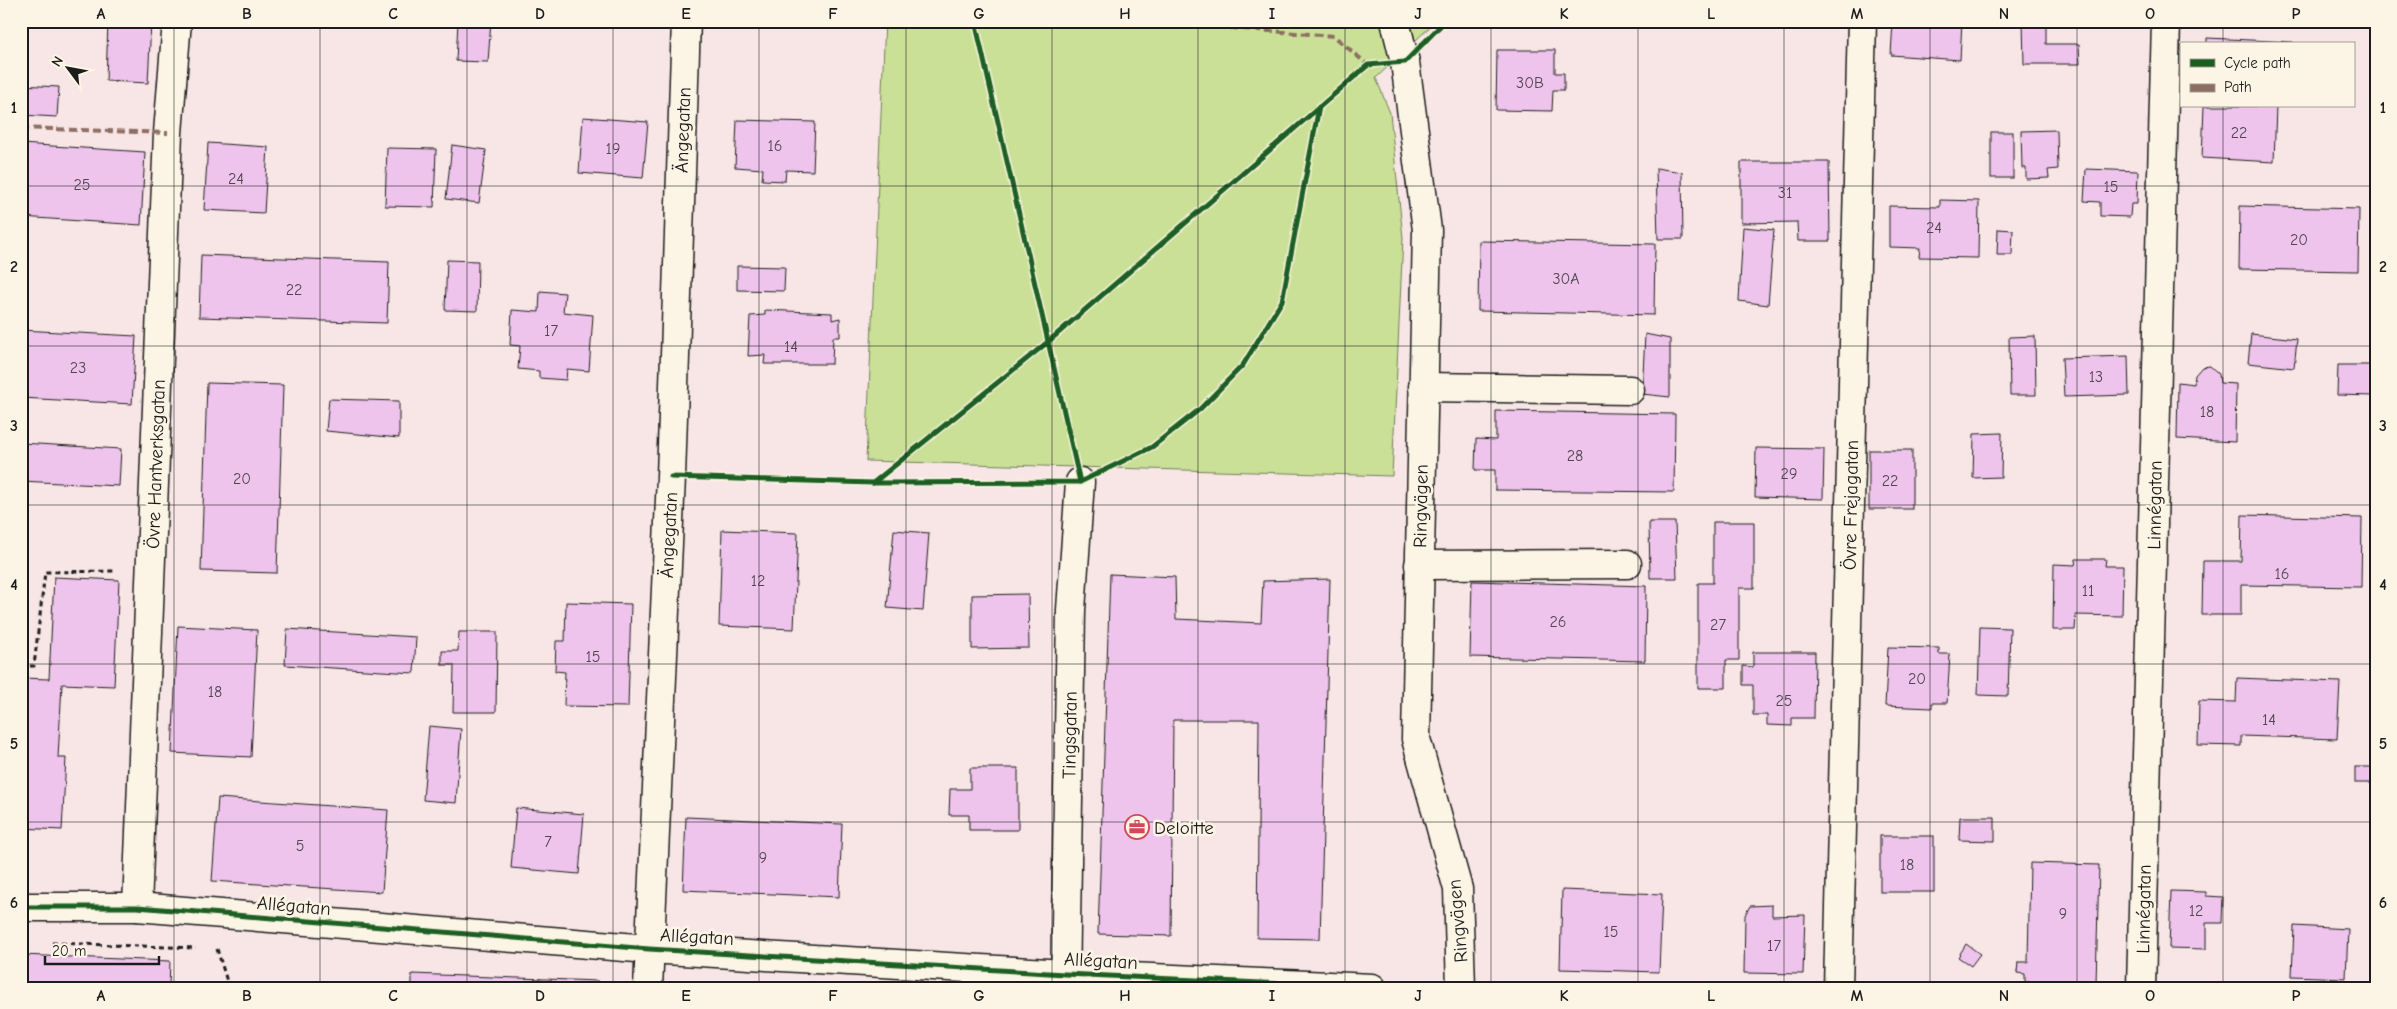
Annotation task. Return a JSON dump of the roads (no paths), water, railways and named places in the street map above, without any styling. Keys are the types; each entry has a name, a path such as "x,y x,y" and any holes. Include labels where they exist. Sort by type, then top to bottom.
{"street":[{"name":"Övre Hantverksgatan","path":"137,907 168,133 177,21"},
{"name":"Ängegatan","path":"648,988 671,478 686,21"},
{"name":"Ringvägen","path":"1395,21 1405,62 1427,230 1416,739 1458,889 1461,988"},
{"name":"Övre Frejagatan","path":"1838,988 1862,21"},
{"name":"Linnégatan","path":"2142,988 2166,21"},
{"path":"1423,387 1630,390"},
{"name":"Tingsgatan","path":"1065,981 1071,610 1080,482"},
{"path":"1419,565 1627,564"},
{"name":"Allégatan","path":"21,907 137,907 1065,981 1372,988"}],"place":[{"name":"Deloitte","path":"1137,827"}]}
